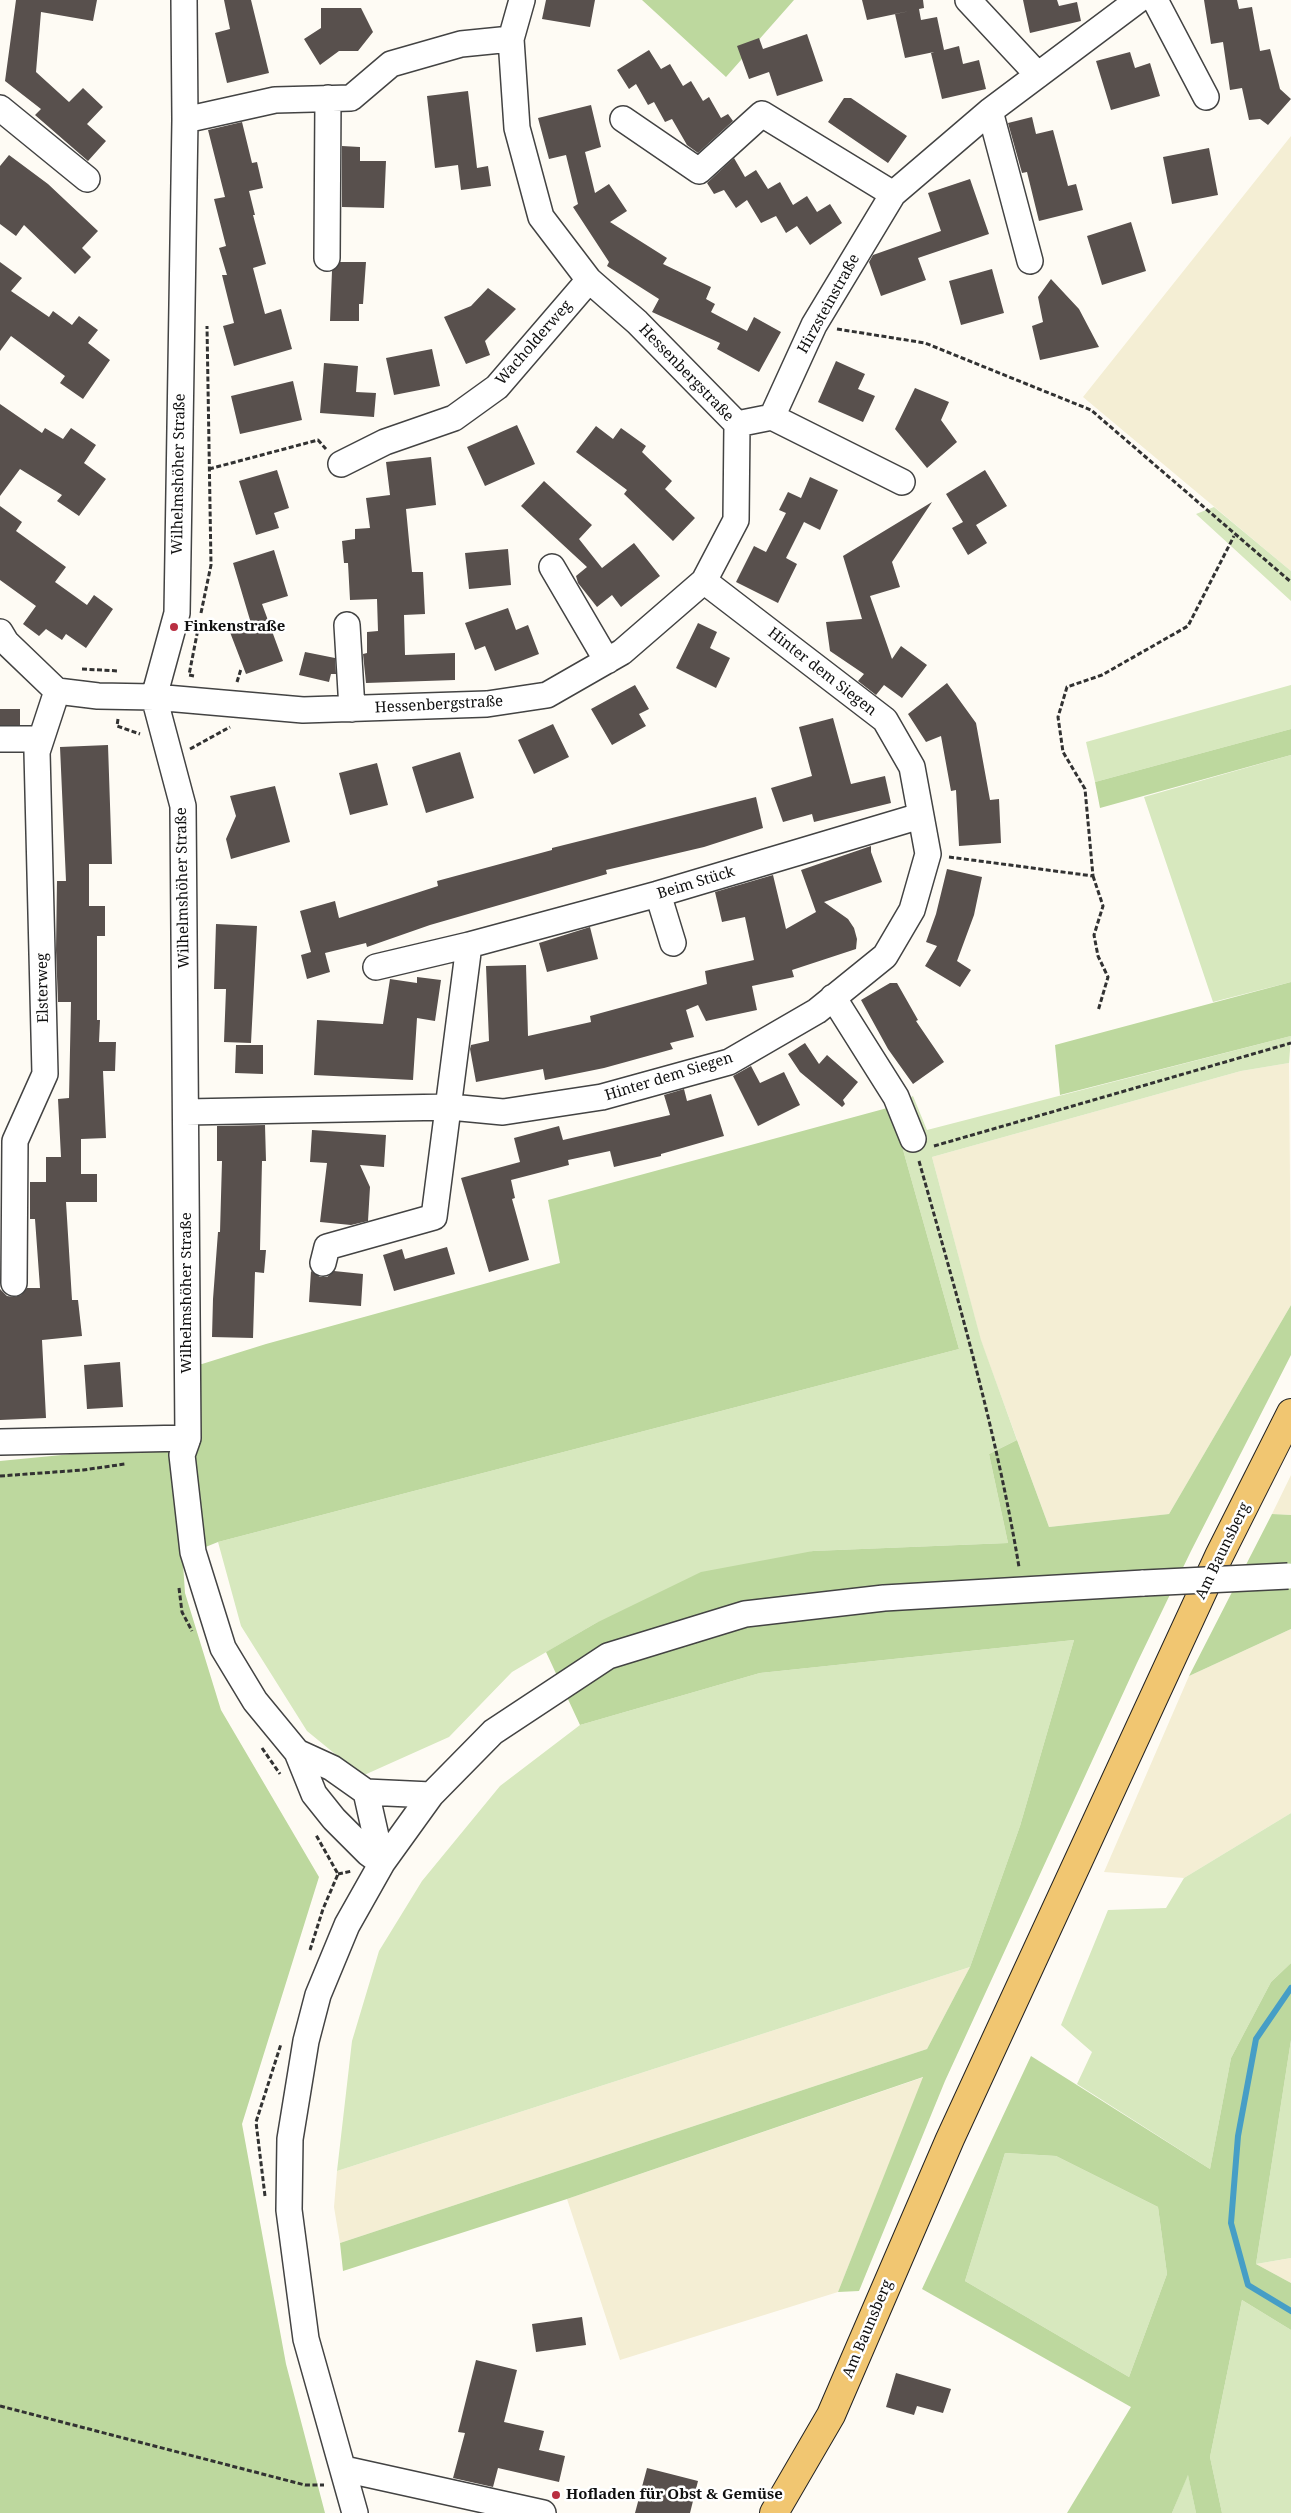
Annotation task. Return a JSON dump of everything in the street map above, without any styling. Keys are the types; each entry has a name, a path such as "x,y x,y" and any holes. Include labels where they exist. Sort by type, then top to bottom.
{"main road":[{"name":"Am Baunsberg","path":"774,2513 831,2415 950,2139 1220,1556 1291,1413"}],"street":[{"name":"Wilhelmshöher Straße","path":"184,0 185,120 177,613 154,697 183,806 188,1438 182,1456 193,1552 223,1648 254,1701 297,1752 314,1794 334,1819 382,1863"},
{"name":"Hessenbergstraße","path":"154,697 303,710 488,704 547,695 622,652 704,581 736,520 736,424 637,322 589,280 541,217 517,128 511,39 522,0"},
{"path":"968,0 1038,75"},
{"name":"Hirzsteinstraße","path":"772,417 814,325 893,194 990,111 1138,0"},
{"path":"1155,0 1206,97"},
{"path":"185,120 275,100 351,98 391,64 461,44 511,39"},
{"path":"327,258 328,98"},
{"path":"0,108 87,179"},
{"path":"990,111 1030,261"},
{"path":"623,119 699,172 762,114 893,194"},
{"name":"Wacholderweg","path":"340,464 385,442 454,418 497,387 589,280"},
{"path":"736,424 772,417 902,482"},
{"path":"552,567 608,661"},
{"name":"Hinter dem Siegen","path":"186,1112 450,1108 503,1112 602,1097 729,1062 817,1011 885,956 912,910 928,854 912,767 885,720 704,581"},
{"path":"347,625 352,709"},
{"path":"0,632 6,642 57,691 98,696 154,697"},
{"name":"Elsterweg","path":"14,1283 15,1141 45,1074 37,752 57,691"},
{"path":"0,739 41,739"},
{"name":"Beim Stück","path":"376,967 469,945 658,894 920,816"},
{"path":"658,894 673,943"},
{"path":"323,1263 327,1247 434,1217 450,1108 469,945"},
{"path":"833,997 896,1097 915,1145"},
{"path":"0,1442 188,1438"},
{"path":"355,2513 306,2339 289,2210 290,2139 306,2041 318,1995 347,1925 382,1863 431,1795 493,1732 608,1656 745,1614 884,1598 1289,1576"},
{"name":"Wilhelmshöher Straße","path":"297,1752 332,1768 366,1792"},
{"path":"382,1863 366,1792 431,1795"},
{"path":"346,2476 543,2513"}],"path":[{"path":"198,677 189,675 211,565 206,322"},
{"path":"814,325 925,343 1091,410 1234,536 1291,582"},
{"path":"209,469 318,440 340,464"},
{"path":"1098,1011 1108,977 1098,956 1094,935 1103,906 1093,876 1085,789 1063,752 1058,718 1067,687 1102,675 1188,626 1234,536"},
{"path":"236,685 246,687"},
{"path":"928,854 1093,876"},
{"path":"1026,1590 980,1376 915,1145 1291,1043"},
{"path":"0,1476 83,1470 127,1464"},
{"path":"178,1583 182,1612 196,1637"},
{"path":"259,1744 281,1776"},
{"path":"308,1955 323,1909 338,1874 315,1833"},
{"path":"266,2206 256,2122 282,2038"},
{"path":"0,2406 305,2485 346,2476"}],"shaded area":[{"path":"1291,136 1291,571 1083,397"},
{"path":"1289,1063 1291,1305 1169,1514 1049,1527 981,1341 932,1157 1241,1071"},
{"path":"1291,1475 1291,1515 1272,1514"},
{"path":"1291,1629 1291,1813 1184,1878 1104,1872 1189,1676"},
{"path":"970,1967 927,2049 340,2243 334,2207 337,2171"},
{"path":"924,2077 838,2292 620,2360 567,2199"},
{"path":"1291,2258 1291,2283 1256,2264"}],"green space":[{"path":"642,0 794,0 726,77"},
{"path":"1214,507 1291,571 1291,601 1196,514"},
{"path":"1291,685 1291,729 1095,782 1086,742"},
{"path":"1291,729 1291,755 1100,808 1095,782"},
{"path":"1291,755 1291,982 1213,1002 1144,797"},
{"path":"1291,982 1291,1036 1060,1095 1055,1045"},
{"path":"1291,1036 1289,1063 1241,1071 932,1157 981,1340 1017,1440 989,1454 1008,1543 813,1551 596,1623 512,1672 449,1737 362,1776 307,1731 241,1626 218,1542 959,1349 891,1107 913,1096 927,1130"},
{"path":"891,1107 959,1349 218,1542 193,1552 184,1486 174,1363 202,1364 266,1344 560,1263 548,1200"},
{"path":"1291,1305 1291,1355 1191,1551 1137,1663 945,2081 859,2291 838,2292 923,2077 567,2199 343,2271 340,2243 927,2049 970,1967 1020,1826 1074,1640 760,1673 580,1725 546,1652 596,1623 701,1572 813,1551 1008,1543 989,1454 1017,1440 1049,1527 1169,1514"},
{"path":"175,1444 185,1593 221,1710 319,1877 242,2124 286,2364 325,2513 0,2513 0,1461"},
{"path":"1272,1514 1291,1515 1291,1629 1189,1676"},
{"path":"1074,1640 1020,1826 970,1967 337,2171 352,2041 379,1951 422,1881 500,1786 580,1725 760,1673"},
{"path":"1291,1813 1291,1963 1271,1982 1231,2058 1210,2169 1077,2084 1092,2052 1061,2025 1108,1910 1166,1908 1184,1878"},
{"path":"1291,1963 1291,2040 1256,2264 1291,2283 1291,2330 1242,2300 1210,2457 1222,2513 1196,2513 1188,2475 1172,2513 1067,2513 1131,2407 922,2289 1031,2056 1210,2169 1231,2058 1271,1982","holes":["1005,2153 1056,2156 1158,2207 1167,2274 1129,2377 965,2281"]},
{"path":"1291,2040 1291,2258 1256,2264"},
{"path":"1005,2153 1056,2156 1158,2207 1167,2274 1129,2377 965,2281"},
{"path":"1242,2300 1291,2330 1291,2513 1222,2513 1210,2457"},
{"path":"1188,2474 1196,2513 1172,2513"}],"building":[{"path":"16,0 97,0 93,21 41,12 36,72 69,102 83,88 103,107 87,124 106,141 88,161 35,115 41,109 5,81"},
{"path":"224,0 251,0 269,73 227,83 215,33 230,29"},
{"path":"546,0 595,0 590,27 542,19"},
{"path":"862,0 923,0 924,8 919,9 921,20 937,17 944,50 959,46 963,64 979,60 986,89 942,99 931,53 934,52 905,58 895,14 867,20"},
{"path":"1023,0 1057,0 1059,6 1077,2 1081,21 1030,33"},
{"path":"1204,0 1237,0 1239,9 1252,7 1260,51 1270,49 1280,89 1291,99 1268,125 1260,119 1249,120 1242,88 1230,90 1223,42 1211,44"},
{"path":"321,8 361,8 373,32 358,51 339,51 320,65 304,39 321,28"},
{"path":"807,34 823,81 777,96 769,72 749,79 737,46 759,38 763,49"},
{"path":"649,50 661,69 670,64 683,86 691,81 703,101 709,97 721,118 728,114 733,121 698,153 687,145 672,119 665,122 654,102 648,105 636,84 629,89 617,70"},
{"path":"1130,52 1135,68 1150,63 1160,96 1111,110 1096,61"},
{"path":"468,91 477,168 488,166 491,186 461,190 458,165 435,168 427,96"},
{"path":"844,98 851,98 907,136 888,163 828,122"},
{"path":"591,105 601,147 585,152 595,193 609,184 627,211 610,222 667,258 663,264 711,287 706,299 715,304 711,312 747,331 754,317 781,332 759,372 717,349 720,343 652,312 659,299 607,266 609,262 573,207 578,204 566,155 549,159 538,118"},
{"path":"1032,117 1036,134 1053,130 1068,186 1076,184 1083,210 1039,221 1027,172 1022,173 1008,123"},
{"path":"242,122 252,163 257,162 263,188 249,191 255,215 253,215 266,264 253,268 265,314 281,309 292,349 234,366 223,326 234,323 222,275 227,275 219,248 226,246 214,199 225,197 208,130"},
{"path":"342,146 360,147 360,161 386,161 384,208 342,207"},
{"path":"1209,148 1218,195 1172,204 1163,157"},
{"path":"9,155 48,184 98,231 82,248 91,257 75,274 24,225 16,236 0,224 0,166"},
{"path":"734,158 745,177 756,170 768,189 780,182 793,205 807,196 817,212 830,204 842,223 810,245 797,226 786,233 776,216 761,223 747,200 736,208 724,190 714,194 707,183"},
{"path":"970,179 989,234 918,258 926,280 881,296 869,262 873,255 941,231 928,193"},
{"path":"1131,222 1146,271 1102,285 1087,236"},
{"path":"0,262 22,278 11,291 49,317 53,311 72,325 79,316 98,330 88,343 110,360 83,399 60,383 65,376 11,336 0,351"},
{"path":"340,262 366,262 363,304 359,304 359,321 330,321 332,271"},
{"path":"992,269 1004,313 961,325 949,281"},
{"path":"1051,279 1079,309 1099,347 1040,360 1032,326 1043,322 1038,297"},
{"path":"488,288 516,309 485,341 490,355 466,364 444,317 471,306"},
{"path":"432,349 440,386 394,395 386,358"},
{"path":"836,361 865,374 858,389 875,396 863,422 818,402"},
{"path":"324,363 358,366 356,392 376,393 374,417 320,413"},
{"path":"293,381 302,420 240,434 231,396"},
{"path":"915,388 949,402 941,420 957,442 927,468 895,429"},
{"path":"0,404 42,433 45,428 63,439 71,428 96,445 84,463 106,479 79,516 57,501 62,495 20,469 0,496"},
{"path":"517,425 535,464 485,486 467,447"},
{"path":"596,426 613,439 621,428 646,446 642,452 672,481 665,489 695,518 673,541 624,494 627,490 576,452"},
{"path":"431,457 436,505 406,509 412,572 423,572 425,614 404,615 405,655 455,653 455,680 366,683 363,654 367,653 367,632 378,631 377,599 350,600 348,563 344,563 342,541 355,539 355,529 370,528 366,498 390,495 386,462"},
{"path":"277,470 289,508 274,513 279,528 256,535 239,481"},
{"path":"985,470 1007,506 976,525 987,543 968,555 952,528 963,522 946,494"},
{"path":"810,477 838,490 820,530 804,522 786,558 797,564 778,603 736,582 754,546 766,552 786,513 779,510 788,492 801,498"},
{"path":"544,481 592,525 579,539 602,568 634,543 660,576 621,607 612,595 597,607 578,583 576,576 587,567 521,506"},
{"path":"932,502 892,562 900,587 870,596 892,659 901,646 927,665 902,698 884,685 876,695 858,681 864,674 830,651 826,622 862,619 843,556"},
{"path":"0,506 22,522 16,531 66,567 55,582 87,605 94,595 113,609 86,648 66,634 62,640 46,629 39,636 23,624 36,606 0,580"},
{"path":"508,549 511,585 469,589 465,553"},
{"path":"274,550 288,596 262,604 283,661 246,674 228,627 250,620 233,563"},
{"path":"508,608 516,630 528,625 539,654 495,671 485,646 475,650 465,623"},
{"path":"698,623 717,632 710,648 730,658 716,688 676,668"},
{"path":"305,652 335,658 336,674 331,674 329,682 299,675"},
{"path":"947,683 976,723 990,800 999,799 1001,843 959,846 956,790 951,791 941,736 926,742 908,714"},
{"path":"635,685 649,709 639,714 646,726 612,745 591,709"},
{"path":"0,709 20,709 20,725 0,725"},
{"path":"833,718 851,784 885,776 891,803 814,822 812,814 783,822 771,788 812,776 799,727"},
{"path":"553,724 569,757 534,774 518,740"},
{"path":"108,745 112,864 89,864 89,906 105,906 105,936 97,936 97,1020 100,1020 99,1042 116,1042 115,1071 103,1071 106,1138 81,1139 81,1174 97,1174 97,1202 66,1202 72,1300 78,1300 82,1336 42,1340 46,1418 0,1420 0,1289 7,1296 14,1297 21,1295 27,1288 40,1288 35,1219 30,1219 30,1182 46,1182 46,1157 61,1157 58,1099 69,1098 71,1002 58,1002 56,950 57,881 66,881 60,747"},
{"path":"460,752 474,798 426,813 412,767"},
{"path":"377,763 388,805 350,815 339,773"},
{"path":"275,786 290,842 231,859 226,839 236,816 230,796"},
{"path":"756,797 763,828 704,847 606,870 607,874 430,925 367,947 366,943 325,953 330,972 307,979 301,955 311,952 300,911 335,901 339,918 438,886 437,881 552,850 552,848"},
{"path":"871,846 871,852 882,882 824,902 848,919 854,928 857,939 856,949 792,970 794,977 752,986 757,1010 706,1021 698,1005 686,1010 694,1037 670,1043 673,1049 604,1068 545,1080 543,1069 476,1082 470,1049 471,1045 489,1041 486,966 526,965 528,1036 591,1022 590,1016 707,984 705,971 754,960 745,917 722,922 715,892 773,875 786,929 816,912 801,870"},
{"path":"947,869 982,877 974,915 957,961 971,970 960,987 925,966 937,946 926,942 936,914"},
{"path":"216,924 257,926 251,1043 224,1042 226,989 214,989"},
{"path":"590,927 598,959 547,972 539,943"},
{"path":"417,977 441,980 435,1021 417,1018 413,1080 314,1075 317,1020 383,1024 390,979 417,983"},
{"path":"890,983 897,983 918,1020 916,1021 944,1062 913,1084 888,1049 861,1000"},
{"path":"805,1043 819,1064 827,1055 858,1082 843,1100 845,1104 842,1107 800,1072 788,1054"},
{"path":"236,1045 263,1045 263,1074 235,1073"},
{"path":"751,1066 760,1083 784,1072 800,1105 758,1126 733,1076"},
{"path":"684,1089 687,1101 711,1094 724,1136 661,1154 661,1156 614,1167 610,1151 568,1160 569,1165 511,1180 515,1198 512,1199 529,1260 489,1272 461,1178 520,1162 514,1138 559,1126 563,1140 670,1115 664,1095"},
{"path":"265,1125 266,1161 262,1161 260,1250 266,1250 264,1273 255,1272 253,1338 212,1337 218,1232 220,1232 222,1161 217,1161 217,1126"},
{"path":"312,1130 386,1135 384,1167 360,1165 370,1187 368,1221 351,1225 320,1222 327,1163 310,1162"},
{"path":"447,1247 455,1274 394,1291 383,1255 402,1249 405,1259"},
{"path":"311,1271 320,1277 327,1277 334,1271 363,1274 361,1306 309,1302"},
{"path":"120,1362 123,1407 87,1409 84,1365"},
{"path":"582,2317 586,2345 536,2352 532,2324"},
{"path":"476,2360 517,2370 504,2422 544,2431 539,2450 565,2456 559,2482 498,2468 493,2487 453,2478 465,2433 458,2432"},
{"path":"896,2373 951,2389 943,2413 917,2406 914,2415 886,2407"},
{"path":"647,2468 698,2481 690,2513 635,2513"}],"waterway":[{"path":"1291,1988 1256,2039 1238,2136 1231,2223 1248,2285 1291,2311"}],"place":[{"name":"Finkenstraße","path":"174,627"},
{"name":"Hofladen für Obst & Gemüse","path":"556,2495"}]}
